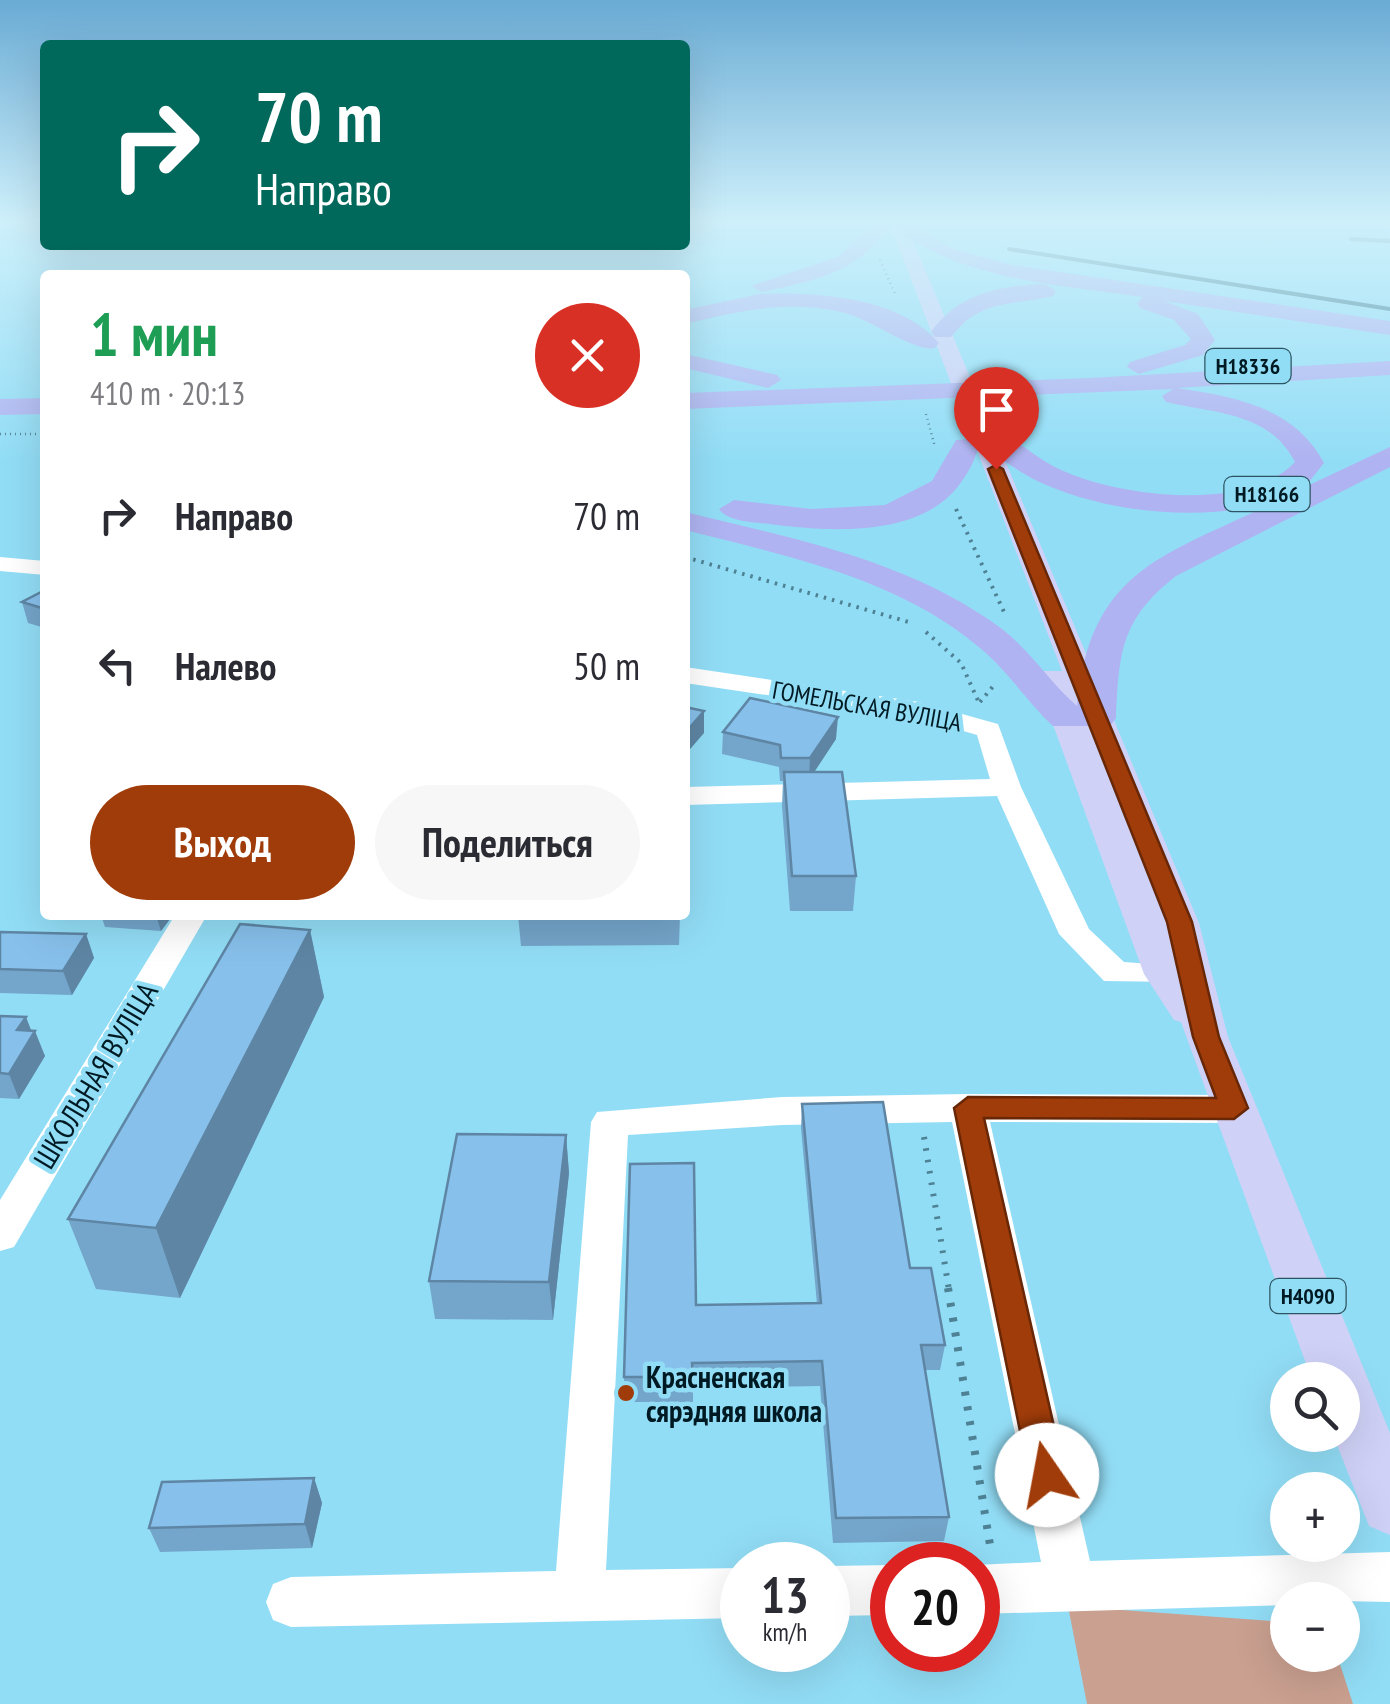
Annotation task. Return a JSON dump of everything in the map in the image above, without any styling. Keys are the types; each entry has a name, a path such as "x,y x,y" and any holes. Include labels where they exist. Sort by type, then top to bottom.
{"highway":[{"path":"690,316 740,303 806,302 864,311 938,346 958,310 972,302"},
{"path":"690,402 1097,380 1194,350 1203,340 1201,330 1188,318 1143,302"},
{"path":"1214,302 1390,328"},
{"name":"Н18336","path":"1097,380 1390,358"},
{"path":"690,363 728,374 825,386"},
{"name":"Н18336","path":"1097,380 1390,368"},
{"path":"690,390 1097,380"},
{"name":"Н18166","path":"969,430 1056,479 1142,499 1241,501 1291,484 1303,477 1310,463 1292,434 1266,419 1189,398 1097,380"},
{"path":"690,421 778,399"},
{"path":"0,407 40,406"},
{"path":"0,418 40,418"},
{"path":"690,495 722,507 777,516 866,516 913,505 937,492 948,480 969,430"},
{"name":"Н18166","path":"1082,718 1104,639 1116,612 1136,588 1164,568 1390,456"},
{"path":"690,522 847,565 922,593 994,641 1040,696 1082,718"}],"main road":[{"name":"Н4090","path":"918,302 938,346"},
{"name":"Н4090","path":"923,302 969,430 1082,718 1165,974 1206,1037"},
{"name":"Н4090","path":"1082,718 1180,922 1206,1037 1334,1362"},
{"name":"Н4090","path":"1360,1429 1390,1506"}],"street":[{"path":"0,564 40,568"},
{"name":"ГОМЕЛЬСКАЯ ВУЛІЦА","path":"690,676 919,710 989,730 1008,787"},
{"path":"690,796 1008,787 1075,934 1116,973 1165,974"},
{"name":"ШКОЛЬНАЯ ВУЛІЦА","path":"0,1235 188,920"},
{"path":"968,1108 1071,1586"},
{"path":"579,1596 610,1122 782,1111 1234,1108"},
{"path":"1000,1588 1390,1577"},
{"path":"290,1602 720,1593"}],"path":[{"path":"0,434 40,434"},
{"path":"952,505 961,514 1006,616"},
{"path":"690,558 910,621 959,659 975,684 989,730"},
{"path":"979,703 997,681"},
{"path":"920,1108 981,1542"}],"shaded area":[{"path":"1068,1606 1270,1621 1270,1672 1343,1672 1353,1704 1087,1704"}],"building":[{"path":"40,593 40,607 22,602"},
{"path":"750,698 838,717 810,758 781,758 780,745 723,732"},
{"path":"690,708 704,711 690,727"},
{"path":"784,772 842,772 856,876 792,876"},
{"path":"240,924 310,930 156,1228 68,1219"},
{"path":"0,932 86,934 63,971 0,969"},
{"path":"0,1016 26,1017 17,1030 35,1031 9,1074 0,1073"},
{"path":"883,1102 910,1268 931,1268 945,1345 921,1345 949,1517 836,1518 822,1361 692,1363 693,1377 624,1377 630,1164 694,1163 696,1305 821,1303 802,1104"},
{"path":"457,1134 566,1135 549,1282 429,1281"},
{"path":"314,1478 305,1524 149,1528 162,1482"}],"waterway":[{"path":"1343,302 1390,309"}],"place":[{"name":"Красненская сярэдняя школа","path":"626,1393"}],"route":[{"path":"996,469 1180,922 1206,1037 1234,1108 968,1108 1047,1475"}]}
